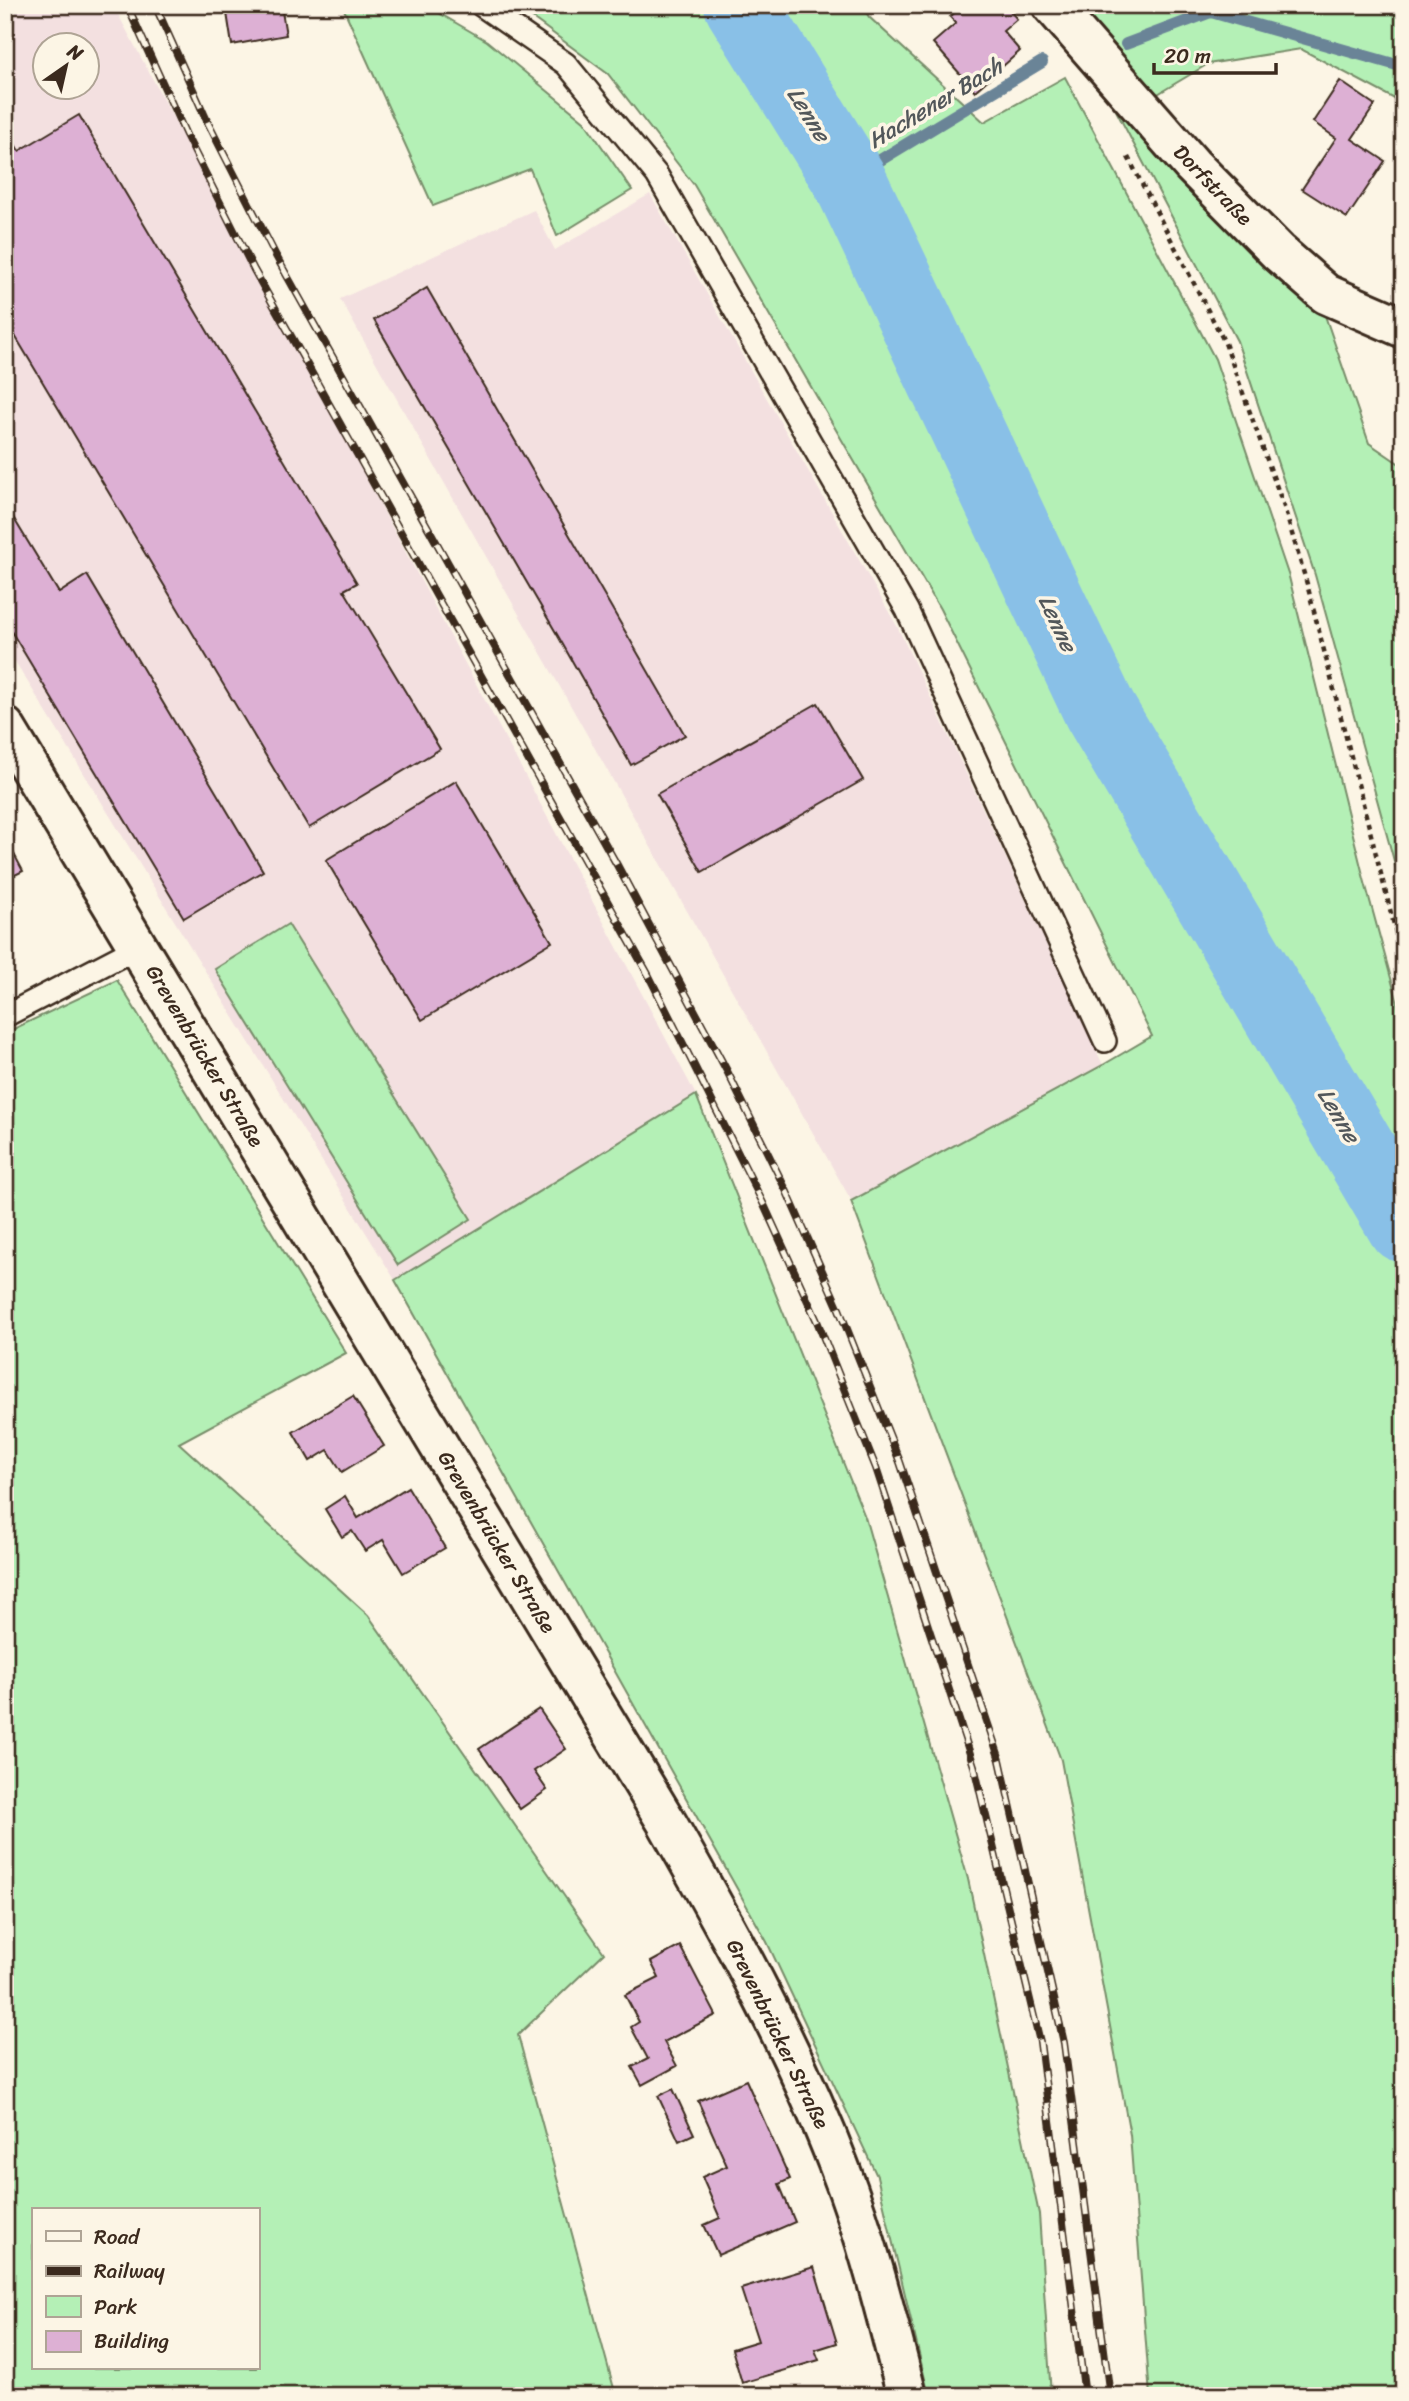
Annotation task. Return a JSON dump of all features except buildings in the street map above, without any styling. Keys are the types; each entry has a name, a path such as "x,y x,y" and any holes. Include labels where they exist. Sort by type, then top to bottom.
{"main road":[{"name":"Dorfstraße","path":"1052,5 1192,165 1278,253 1325,295 1404,328"},
{"name":"Grevenbrücker Straße","path":"5,727 667,1823 735,1942 800,2074 839,2166 876,2276 907,2396"}],"lane":[{"path":"481,5 566,64 657,175 907,610 1105,1041"},
{"path":"5,1016 138,947"}],"path":[{"path":"1124,149 1225,344 1284,507 1307,584 1404,964"}],"shaded area":[{"path":"5,5 113,5 696,1095 395,1280 5,645"},
{"path":"650,194 898,628 1103,1065 851,1200 340,299 534,210 555,250"}],"green space":[{"path":"342,5 425,5 487,41 584,121 632,190 557,236 530,169 433,206"},
{"path":"515,5 862,5 869,17 984,122 1065,77 1215,359 1289,577 1364,879 1404,1026 1404,2396 1150,2396 1130,2135 1061,1760 851,1201 1152,1036 940,609 694,185 608,74"},
{"path":"1071,5 1404,5 1404,104 1301,49 1208,64 1146,101 1107,38"},
{"path":"1099,78 1321,304 1369,443 1404,467 1404,897 1315,575 1237,341"},
{"path":"288,924 471,1219 398,1265 215,969"},
{"path":"117,980 346,1353 179,1443 368,1615 604,1953 518,2035 616,2396 5,2396 5,1033"},
{"path":"696,1095 865,1517 968,1879 1039,2214 1051,2396 929,2396 877,2176 767,1942 395,1280"}],"waterway":[{"name":"Lenne","path":"741,5 849,179 1100,711 1404,1226"},
{"name":"Hachener Bach","path":"1126,44 1211,12 1404,67"},
{"name":"Hachener Bach","path":"849,179 1042,62"}],"railway":[{"path":"127,5 186,135 254,270 648,974 764,1205 817,1321 876,1468 974,1766 1040,2042 1085,2396"},
{"path":"155,5 208,123 276,256 617,865 727,1071 787,1192 839,1309 900,1462 1000,1760 1064,2043 1110,2396"}]}
